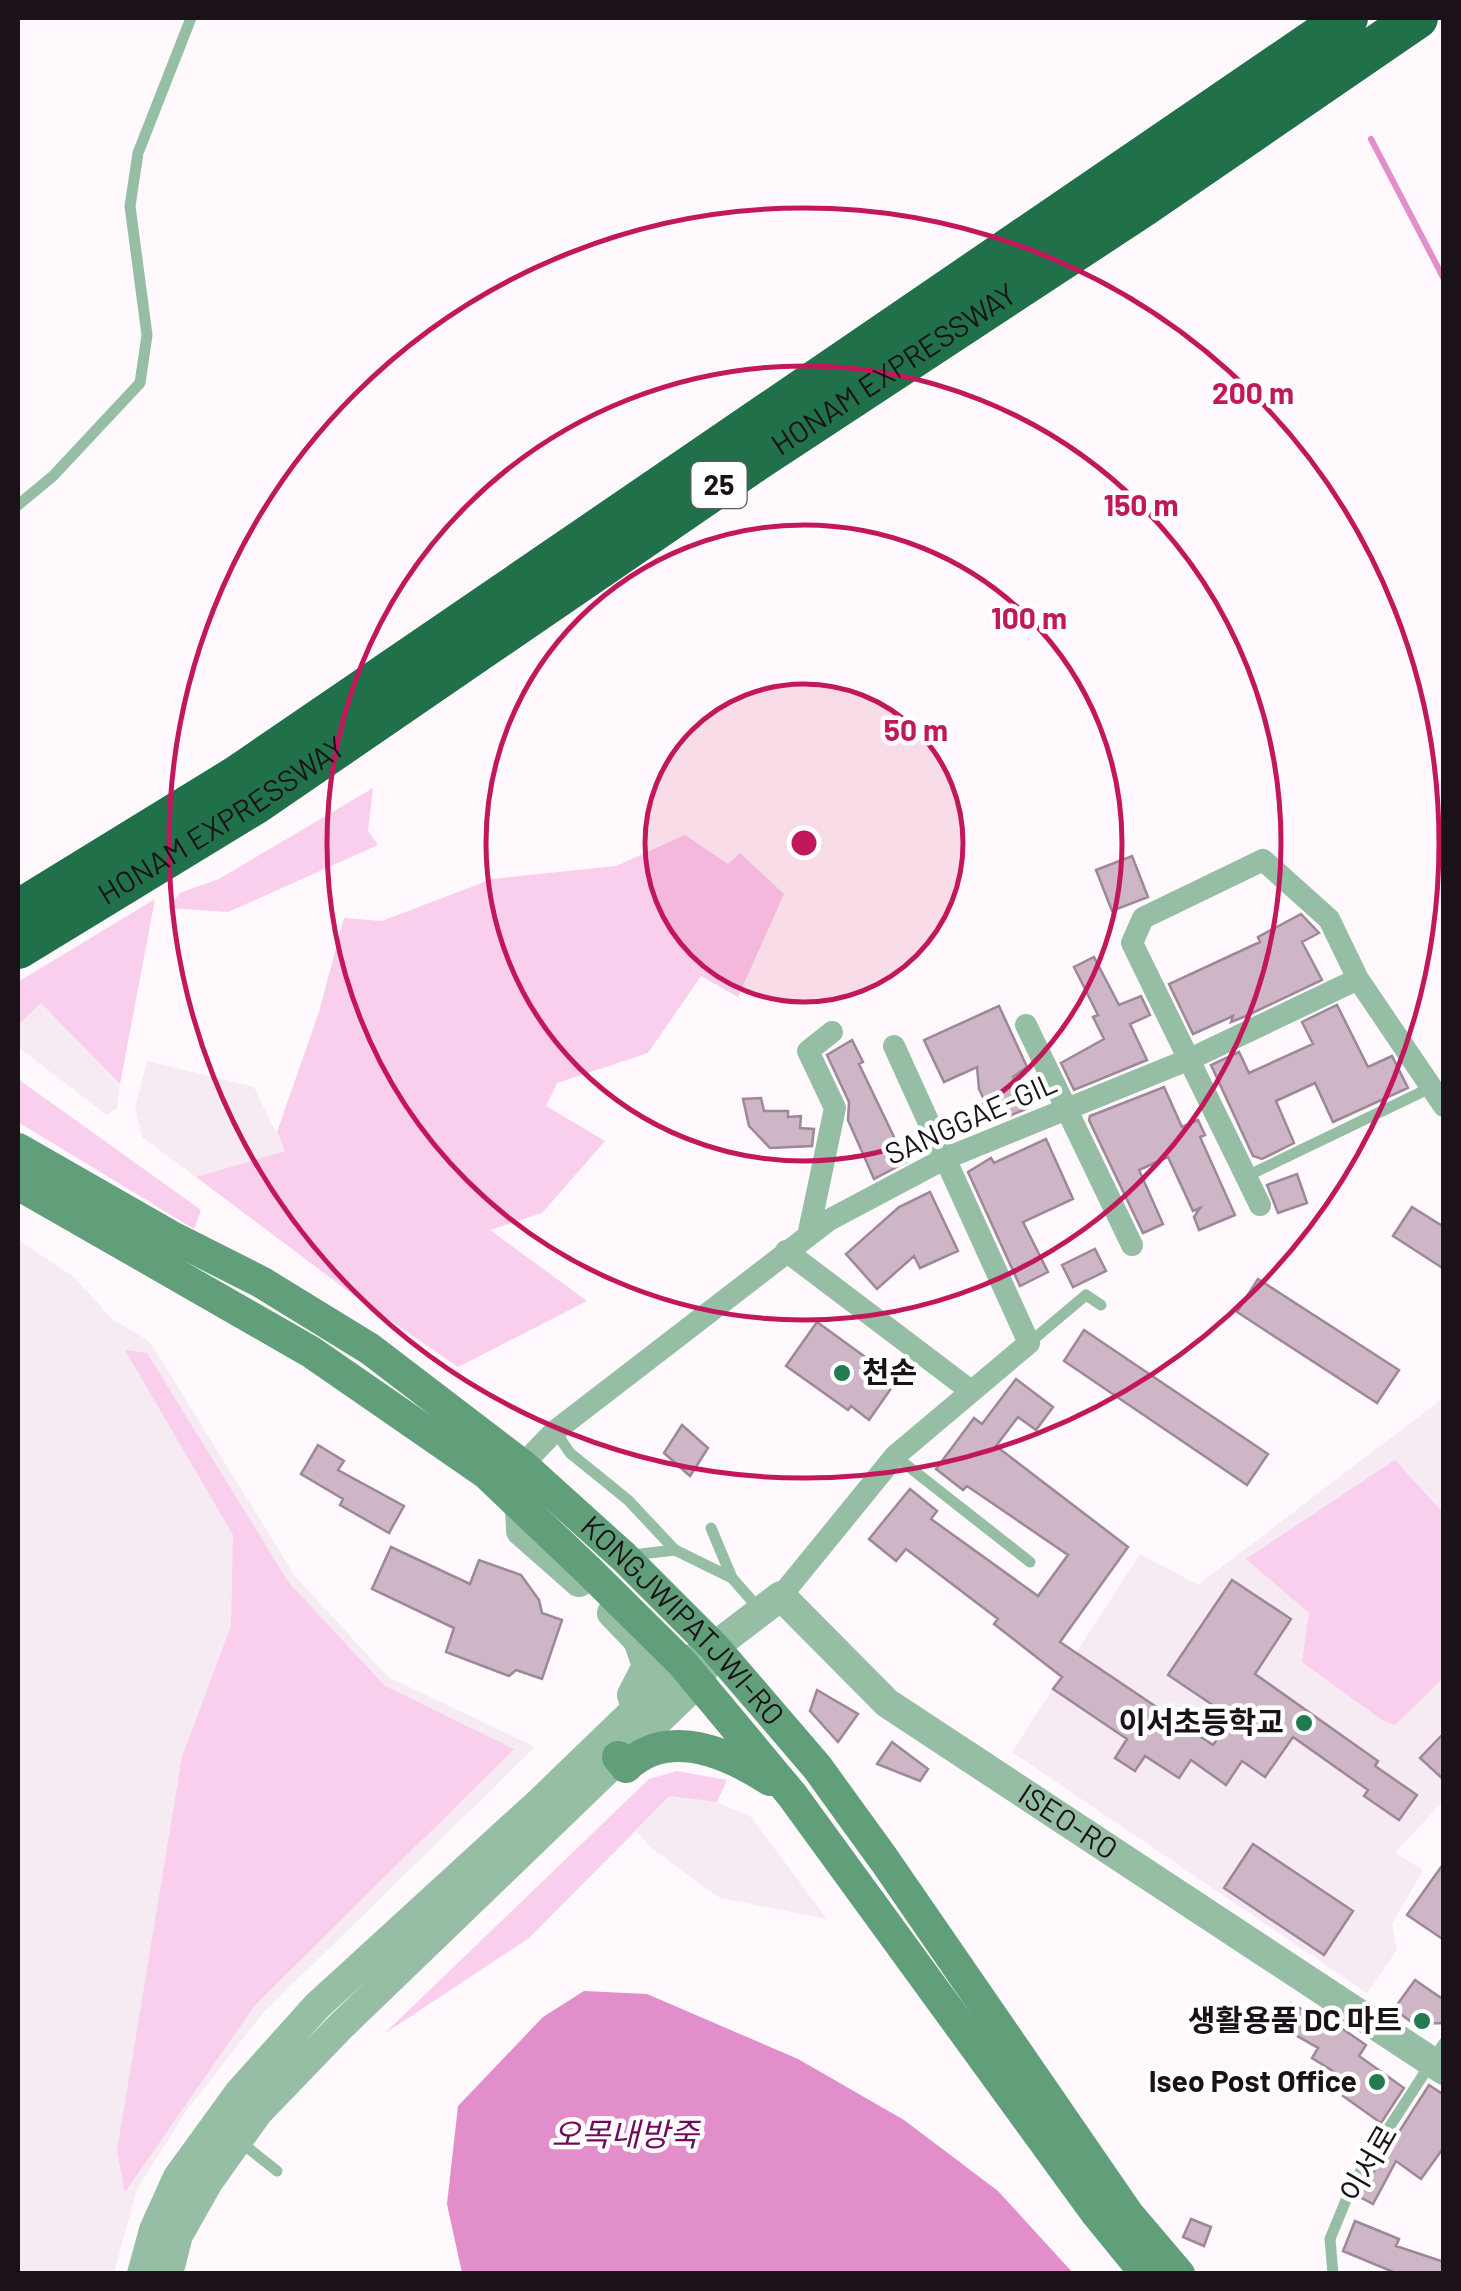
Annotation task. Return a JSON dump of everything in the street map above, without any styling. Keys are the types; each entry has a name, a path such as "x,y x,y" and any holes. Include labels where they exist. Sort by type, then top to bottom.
{"highway":[{"name":"HONAM EXPRESSWAY","path":"18,911 236,777 1347,18"},
{"name":"HONAM EXPRESSWAY","path":"18,948 256,802 755,461 1144,206 1418,18"}],"main road":[{"name":"KONGJWIPATJWI-RO","path":"18,1149 170,1236 261,1282 370,1349 522,1465 624,1556 714,1647 816,1766 1128,2214 1179,2274"},
{"name":"KONGJWIPATJWI-RO","path":"18,1184 311,1352 486,1473 691,1673 792,1794 1097,2214 1146,2274"},
{"path":"618,1757 626,1767 636,1758 674,1744 721,1752 792,1794"}],"street":[{"path":"1260,1205 1132,943 1144,918 1263,860 1329,919 1358,978 1437,1097"},
{"name":"SANGGAE-GIL","path":"522,1465 555,1431 829,1220 944,1158 1190,1059 1358,978"},
{"path":"1026,1025 1132,1245"},
{"path":"808,1236 835,1108 808,1052 832,1032"},
{"path":"142,2274 154,2230 178,2178 217,2120 317,2006 366,1982 520,1856 618,1757 714,1647 771,1604 895,1456 1029,1343 894,1046"},
{"path":"786,1251 971,1391"},
{"path":"520,1506 521,1531 638,1640 646,1666 632,1695 636,1708"},
{"name":"ISEO-RO","path":"771,1604 888,1703 1030,1805 1290,1975 1439,2058"},
{"path":"168,2274 178,2235 208,2182 258,2112 366,1982 636,1708 691,1673"}],"lane":[{"path":"18,505 53,476 140,384 147,334 130,206 138,153 191,18"},
{"path":"1248,1176 1437,1097"},
{"path":"1029,1343 1086,1295 1101,1305"},
{"path":"555,1431 570,1454 628,1500 675,1550 732,1578 771,1604"},
{"path":"895,1456 1030,1562"},
{"path":"711,1528 732,1578"},
{"path":"624,1556 675,1550"},
{"name":"이서로","path":"1334,2274 1330,2239 1353,2184 1439,2058"},
{"path":"238,2140 278,2171"}],"shaded area":[{"path":"373,788 368,831 378,845 228,912 168,908 180,893 219,879"},
{"path":"685,835 728,864 740,853 784,894 738,997 701,976 648,1053 557,1083 546,1106 605,1141 542,1213 490,1230 587,1301 458,1367 356,1297 196,1177 285,1151 277,1132 319,1012 344,918 382,921 492,879 616,866"},
{"path":"155,899 120,1084 41,1003 18,1025 18,982"},
{"path":"41,1003 120,1084 117,1108 107,1115 18,1047 18,1025"},
{"path":"147,1061 254,1087 285,1151 196,1177 142,1137 135,1107"},
{"path":"18,1079 201,1210 194,1229 18,1122"},
{"path":"18,1240 74,1277 112,1319 150,1342 295,1576 388,1677 535,1747 263,2013 186,2111 137,2189 114,2273 18,2273"},
{"path":"125,1350 147,1353 289,1583 385,1686 514,1749 255,2005 125,2192 117,2151 182,1757 231,1626 233,1535"},
{"path":"1443,1398 1443,1801 1395,1853 1423,1870 1392,1924 1397,1950 1367,1993 1012,1752 1140,1554 1198,1585"},
{"path":"1395,1460 1444,1514 1443,1678 1395,1725 1382,1720 1302,1662 1309,1613 1246,1559"},
{"path":"677,1771 727,1780 717,1802 670,1796 529,1938 384,2034 649,1779"},
{"path":"671,1796 717,1802 751,1817 827,1919 720,1898 652,1849 636,1831"}],"water":[{"name":"오목내방죽","path":"584,1991 647,1994 798,2059 904,2120 998,2191 1073,2273 462,2273 447,2204 458,2106 543,2017"}],"building":[{"path":"1132,856 1148,897 1112,911 1096,870"},
{"path":"1301,914 1319,933 1302,942 1322,980 1246,1016 1231,1022 1233,1016 1193,1034 1169,984 1260,942 1258,937"},
{"path":"1094,957 1119,1005 1141,996 1150,1015 1130,1024 1147,1060 1074,1090 1061,1063 1104,1039 1093,1017 1098,1015 1074,967"},
{"path":"1337,1005 1368,1067 1392,1056 1408,1088 1333,1122 1315,1083 1276,1101 1294,1143 1262,1159 1253,1156 1211,1065 1239,1052 1249,1073 1313,1044 1302,1022"},
{"path":"999,1006 1027,1067 1013,1077 1028,1108 995,1122 979,1089 977,1067 944,1082 924,1040"},
{"path":"852,1040 863,1062 859,1064 906,1162 874,1179 848,1120 849,1102 827,1055"},
{"path":"1164,1087 1182,1127 1198,1120 1205,1135 1200,1137 1235,1215 1199,1230 1194,1217 1200,1208 1193,1211 1168,1157 1139,1170 1163,1224 1143,1233 1089,1120 1090,1116"},
{"path":"761,1098 764,1111 788,1111 788,1117 801,1116 800,1128 814,1129 812,1146 770,1148 749,1126 743,1099"},
{"path":"1046,1139 1073,1199 1023,1222 1048,1272 1020,1286 968,1172 991,1158 994,1163"},
{"path":"1297,1174 1307,1203 1278,1213 1267,1185"},
{"path":"930,1192 958,1251 920,1268 914,1256 877,1289 846,1254 899,1207"},
{"path":"1412,1207 1444,1227 1444,1269 1393,1236"},
{"path":"1095,1249 1106,1271 1073,1287 1062,1265"},
{"path":"1258,1279 1399,1370 1377,1403 1237,1312"},
{"name":"천손","path":"817,1322 897,1380 869,1420 851,1406 848,1410 786,1366"},
{"path":"1084,1330 1268,1454 1247,1485 1064,1361"},
{"path":"1016,1379 1053,1407 1036,1430 1018,1417 996,1446 1128,1547 1060,1642 1213,1745 1232,1718 1168,1675 1232,1580 1291,1619 1255,1674 1378,1761 1375,1766 1417,1795 1399,1820 1364,1796 1368,1790 1293,1737 1265,1777 1242,1761 1226,1785 1191,1760 1179,1778 1145,1756 1135,1771 1115,1758 1127,1739 1053,1689 1062,1677 994,1624 998,1619 906,1549 896,1561 869,1539 910,1489 937,1511 931,1519 1038,1596 1068,1555 936,1469 974,1418 982,1424"},
{"path":"682,1425 708,1448 690,1476 664,1453"},
{"path":"318,1445 344,1461 338,1470 404,1506 389,1533 340,1505 343,1499 301,1474"},
{"path":"391,1547 470,1584 479,1560 521,1575 539,1600 542,1613 562,1620 542,1679 516,1670 509,1676 446,1652 454,1628 372,1589"},
{"path":"817,1690 858,1714 838,1742 810,1711"},
{"path":"1444,1733 1444,1780 1420,1758"},
{"path":"892,1742 928,1769 920,1781 877,1764"},
{"path":"1253,1844 1353,1911 1324,1955 1224,1888"},
{"path":"1444,1863 1444,1940 1407,1915"},
{"path":"1415,1980 1444,2000 1444,2023 1414,2024 1394,2009"},
{"path":"1291,2003 1332,2027 1334,2023 1366,2045 1359,2056 1404,2088 1381,2123 1343,2096 1352,2083 1312,2058 1318,2048 1278,2025"},
{"path":"1429,2085 1444,2095 1444,2147 1421,2179 1396,2161 1373,2204 1358,2196"},
{"path":"1191,2219 1211,2227 1204,2246 1183,2237"},
{"path":"1355,2221 1399,2239 1396,2246 1444,2262 1444,2274 1398,2274 1343,2251"}],"waterway":[{"path":"1371,139 1444,279"}],"place":[{"name":"천손","path":"842,1373"},
{"name":"이서초등학교","path":"1304,1723"},
{"name":"생활용품 DC 마트","path":"1422,2021"},
{"name":"Iseo Post Office","path":"1377,2082"}]}
